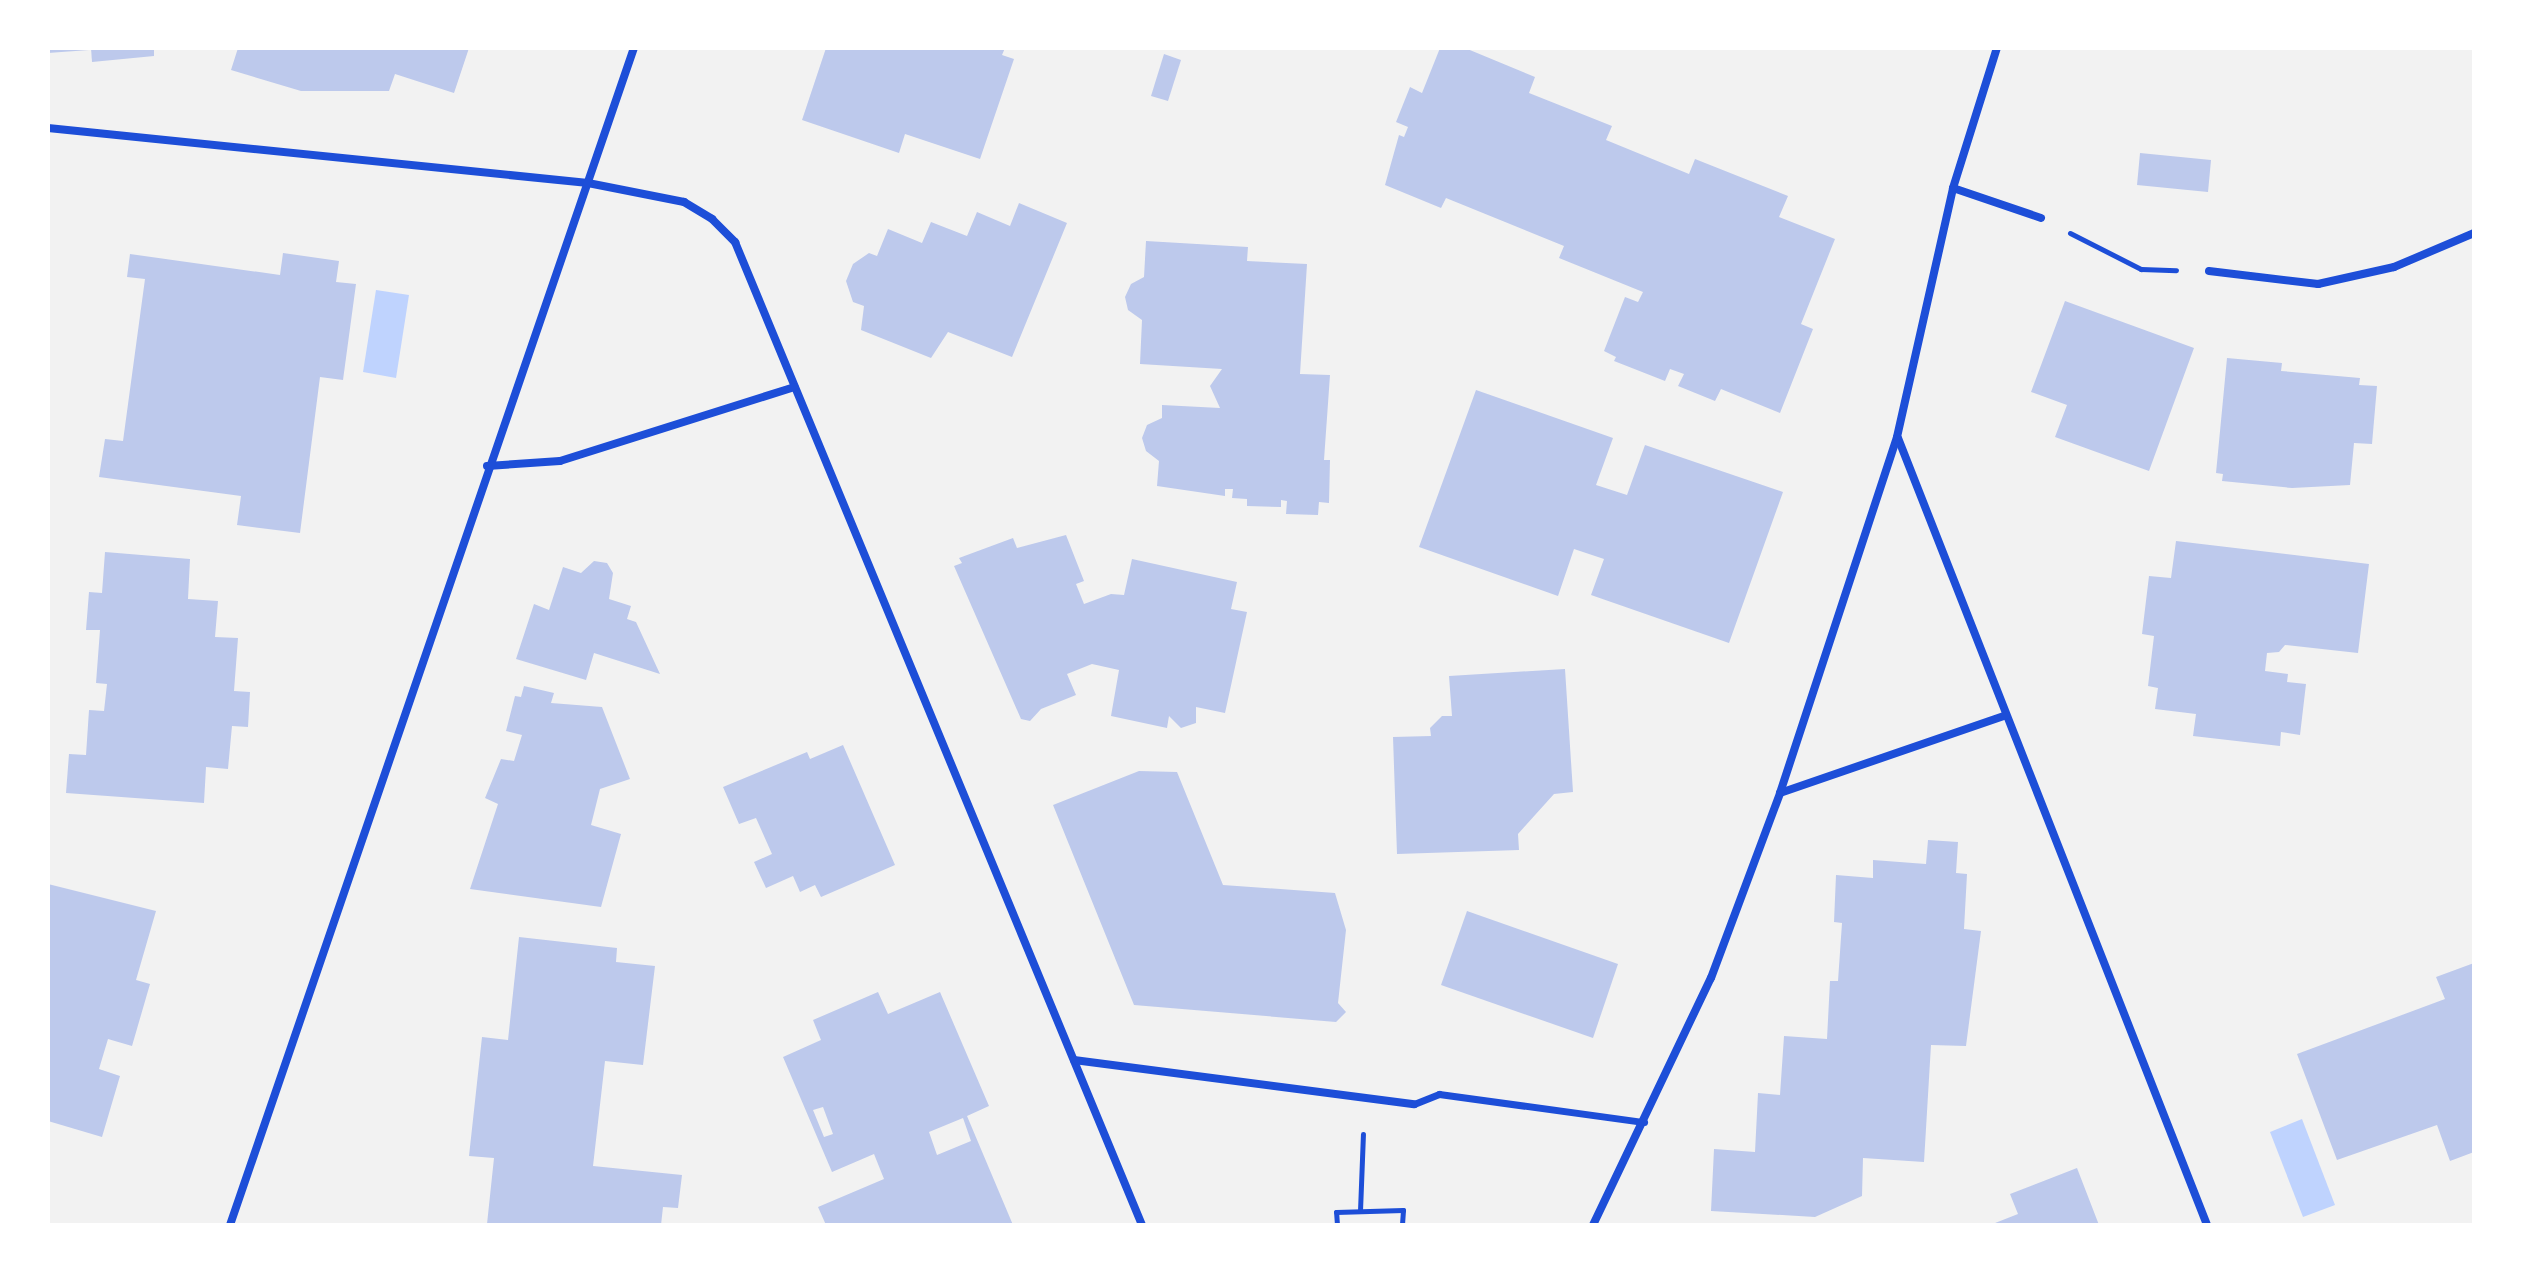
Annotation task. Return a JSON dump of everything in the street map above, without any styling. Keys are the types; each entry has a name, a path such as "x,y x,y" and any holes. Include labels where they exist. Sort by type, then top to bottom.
{"street":[{"path":"230,1225 487,466 634,48"},
{"path":"1593,1225 1711,978 1780,793 1897,437 1953,188 1997,48"},
{"path":"48,128 588,183 684,202 712,219 735,242 1142,1225"},
{"path":"1953,188 2041,218"},
{"path":"2209,271 2318,284 2394,267 2474,233"},
{"path":"487,466 560,461 795,387"},
{"path":"1897,437 2207,1225"},
{"path":"1780,793 2006,715"},
{"path":"1074,1060 1414,1104 1439,1094 1644,1122"}],"path":[{"path":"2041,218 2141,269 2209,271"},
{"path":"1360,1211 1364,1097"},
{"path":"1337,1225 1336,1212 1403,1210 1402,1225"}],"water":[{"path":"376,290 409,295 396,378 363,372"},
{"path":"2302,1119 2335,1205 2303,1217 2270,1132"}],"building":[{"path":"48,48 88,48 89,50 48,53"},
{"path":"91,48 154,48 154,56 92,62"},
{"path":"238,48 469,48 454,93 395,74 389,91 301,91 231,70"},
{"path":"826,48 1005,48 1002,55 1014,59 980,159 905,134 899,153 802,120"},
{"path":"1440,48 1465,48 1535,77 1529,93 1612,126 1606,140 1689,174 1695,159 1788,196 1779,217 1835,239 1801,324 1813,329 1780,413 1721,389 1715,401 1678,386 1684,374 1670,369 1665,381 1614,361 1616,357 1604,351 1625,297 1638,302 1643,292 1559,258 1564,246 1446,198 1441,208 1385,185 1399,135 1404,137 1408,127 1396,122 1410,87 1422,93"},
{"path":"1164,54 1181,60 1168,101 1151,96"},
{"path":"2140,153 2211,160 2208,192 2137,185"},
{"path":"1019,203 1067,223 1012,357 948,332 931,358 861,330 864,306 853,302 846,281 853,264 869,253 877,256 888,229 922,243 931,222 967,236 977,212 1010,226"},
{"path":"1146,241 1248,247 1247,261 1307,264 1300,374 1330,375 1324,460 1330,460 1329,503 1319,502 1318,515 1286,514 1287,501 1281,500 1281,507 1247,506 1247,499 1232,498 1233,489 1225,489 1225,496 1157,486 1159,461 1146,451 1142,438 1147,425 1162,418 1162,405 1220,408 1210,386 1222,369 1140,364 1142,320 1128,310 1125,297 1131,284 1144,277"},
{"path":"283,253 339,261 336,282 356,284 343,380 320,377 300,533 237,525 241,496 99,477 105,439 123,441 145,279 127,277 130,254 280,275"},
{"path":"2065,301 2194,348 2149,471 2055,437 2067,405 2031,392"},
{"path":"2227,358 2282,363 2281,371 2360,378 2359,385 2377,386 2372,444 2354,443 2350,485 2292,488 2222,481 2223,474 2216,473"},
{"path":"1476,390 1613,438 1596,485 1627,495 1645,445 1783,492 1729,643 1591,595 1604,559 1574,549 1558,596 1419,547"},
{"path":"1066,535 1084,581 1076,584 1084,604 1111,594 1124,595 1132,559 1237,582 1231,609 1247,612 1225,713 1196,707 1196,723 1181,728 1169,716 1167,728 1111,716 1119,670 1092,664 1067,674 1076,695 1041,709 1030,721 1021,719 954,566 962,563 959,558 1013,538 1017,548"},
{"path":"2176,541 2369,564 2358,653 2285,645 2279,652 2267,653 2265,671 2288,674 2287,682 2306,684 2300,735 2281,732 2280,746 2193,736 2196,714 2155,709 2158,688 2148,686 2154,636 2142,634 2149,576 2171,578"},
{"path":"105,552 190,559 188,599 218,601 215,637 238,638 234,691 250,692 248,727 232,726 228,769 206,767 204,803 66,793 69,754 86,755 89,710 104,711 107,684 96,683 100,630 86,630 89,592 102,593"},
{"path":"594,561 607,563 613,573 609,599 631,606 627,619 636,622 660,674 594,653 586,680 516,659 534,604 549,610 563,567 581,573"},
{"path":"1565,669 1573,792 1554,794 1518,834 1519,850 1397,854 1393,737 1431,736 1430,728 1442,716 1452,716 1449,676"},
{"path":"524,686 554,693 551,703 602,707 630,779 600,789 591,825 621,834 601,907 470,889 498,804 485,798 501,759 514,761 522,735 506,731 515,696 521,697"},
{"path":"843,745 895,865 821,897 815,885 800,892 793,876 766,888 754,862 772,854 756,818 739,824 723,787 807,752 810,759"},
{"path":"1139,771 1177,772 1223,885 1335,893 1346,930 1338,1003 1346,1012 1336,1022 1134,1005 1053,805"},
{"path":"1928,840 1958,842 1956,873 1967,874 1964,929 1981,931 1966,1046 1931,1045 1924,1162 1863,1158 1862,1196 1815,1217 1711,1211 1714,1149 1755,1152 1758,1093 1780,1095 1784,1036 1827,1039 1830,981 1838,981 1842,923 1834,922 1836,875 1873,878 1873,860 1926,864"},
{"path":"48,884 156,911 136,980 150,984 132,1046 108,1039 99,1069 120,1076 102,1137 48,1121"},
{"path":"1467,911 1618,964 1593,1038 1441,985"},
{"path":"519,937 617,948 616,962 655,966 643,1065 605,1061 593,1166 682,1175 678,1208 663,1207 661,1225 487,1224 494,1158 469,1156 482,1037 508,1040"},
{"path":"2474,963 2474,1152 2450,1161 2437,1125 2337,1160 2297,1054 2445,999 2436,977"},
{"path":"878,992 888,1014 940,992 989,1106 967,1116 1013,1225 826,1225 818,1207 884,1179 874,1154 832,1172 783,1057 821,1040 813,1020","holes":["823,1107 833,1134 824,1137 813,1110","963,1118 971,1141 937,1155 929,1132"]},
{"path":"2077,1168 2099,1225 1990,1225 2018,1214 2010,1194"}]}
